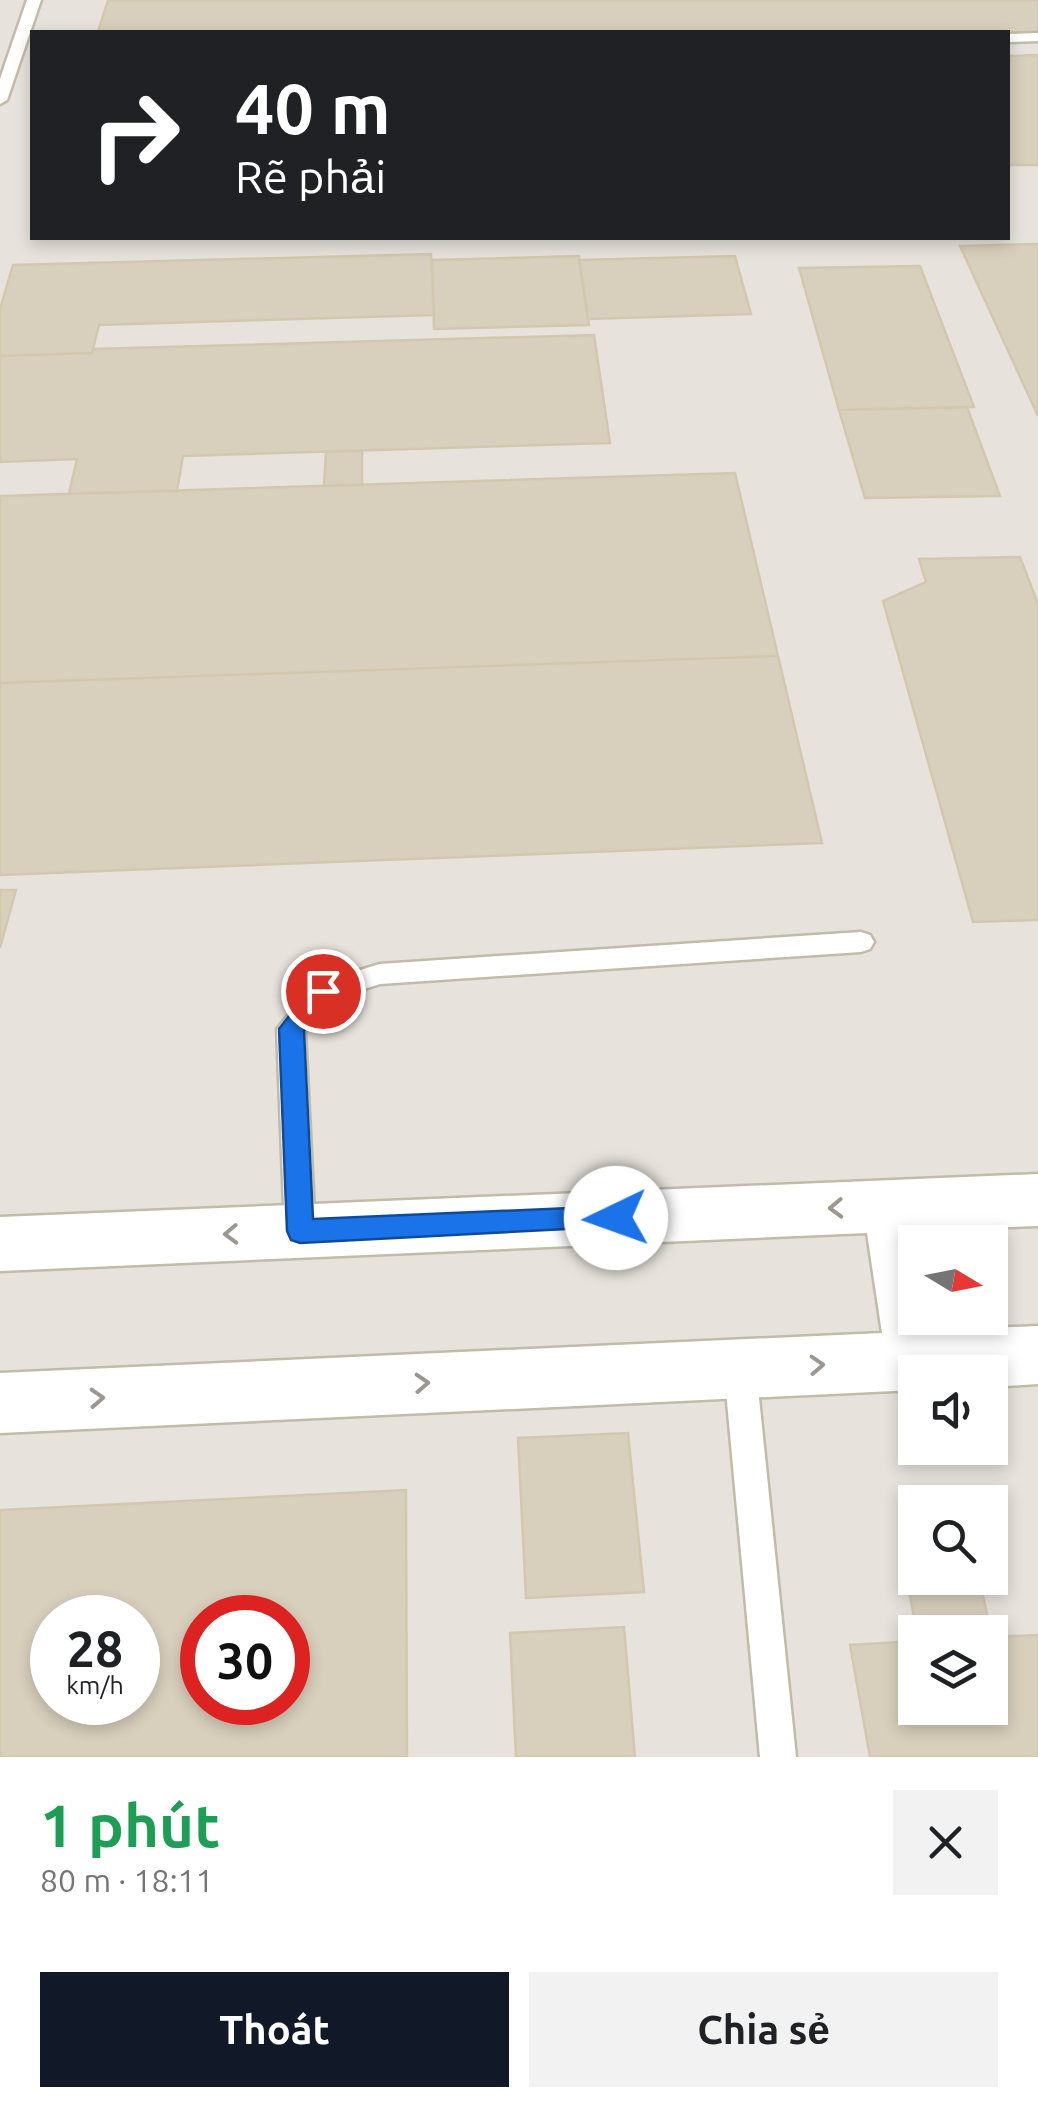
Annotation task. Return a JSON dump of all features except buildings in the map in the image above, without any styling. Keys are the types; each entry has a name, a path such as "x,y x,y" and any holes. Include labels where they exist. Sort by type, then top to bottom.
{"street":[{"path":"0,1244 1038,1200"},
{"path":"892,1206 917,1355"},
{"path":"1008,1356 1038,1355"},
{"path":"0,1402 898,1361"}],"lane":[{"path":"0,100 34,0"},
{"path":"1010,38 1038,38"},
{"path":"1010,52 1038,52"},
{"path":"300,1231 291,1029 323,991 380,974 861,942"},
{"path":"740,1369 778,1757"}],"shaded area":[{"path":"0,0 1038,0 1038,1757 0,1757"}],"route":[{"path":"323,991 291,1029 300,1231 616,1218"}]}
